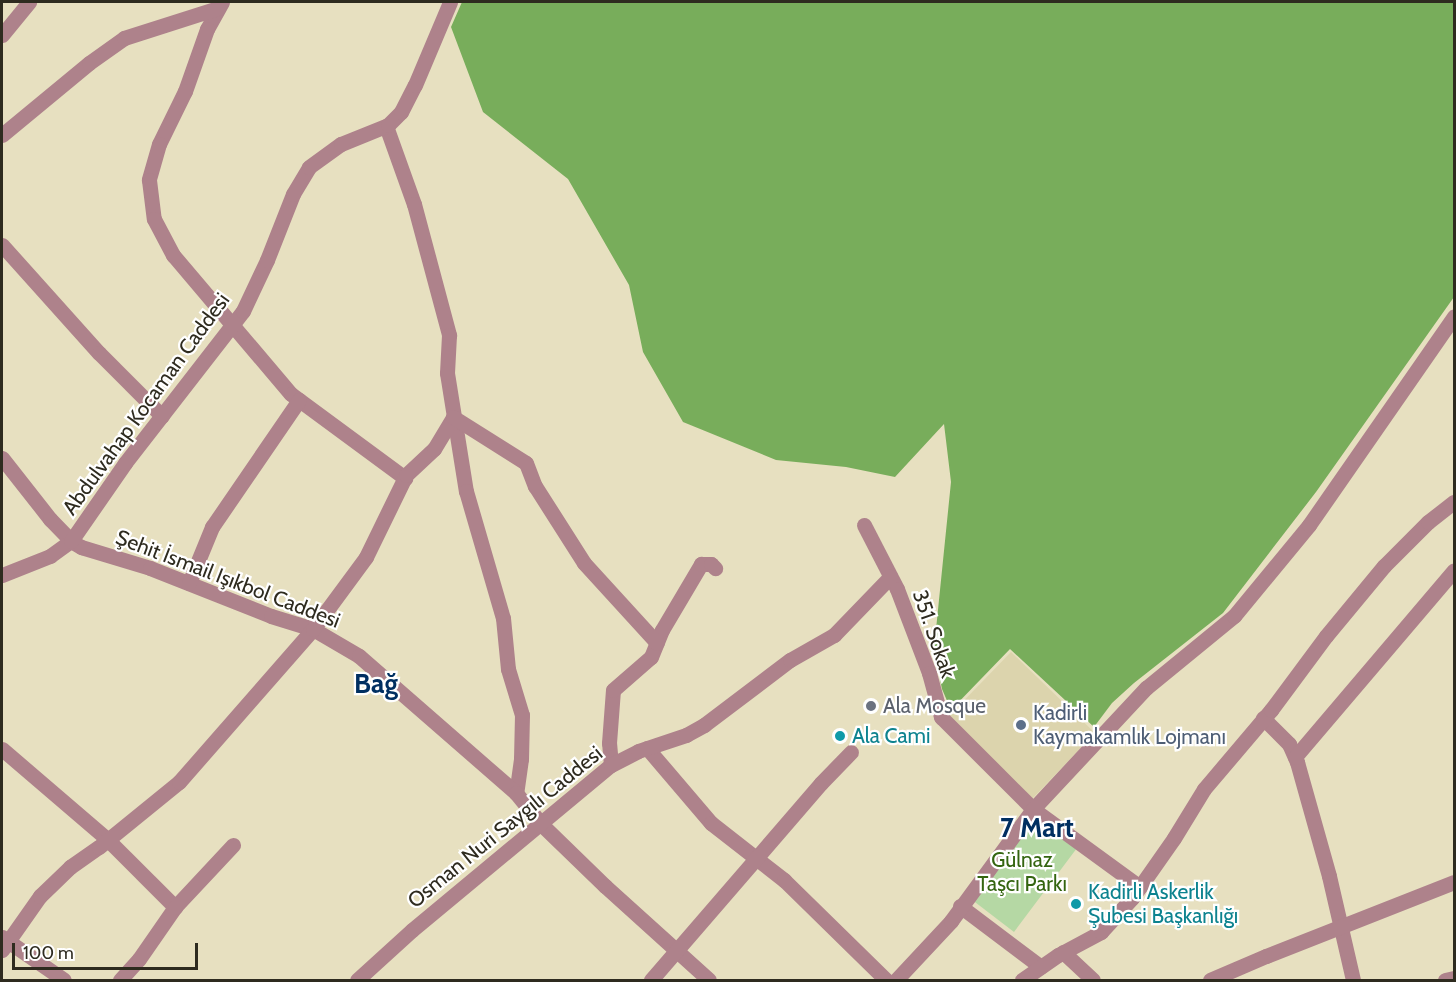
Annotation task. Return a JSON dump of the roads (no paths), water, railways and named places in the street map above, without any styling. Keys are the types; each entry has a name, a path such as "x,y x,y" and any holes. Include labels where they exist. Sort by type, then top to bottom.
{"street":[{"path":"2,35 29,2"},
{"name":"Abdulvahap Kocaman Caddesi","path":"2,575 51,556 71,541 112,481 233,326 253,292 293,194 309,167 341,144 386,126 396,119 409,99 450,2"},
{"path":"2,135 89,63 124,38 217,4"},
{"path":"217,4 185,91 159,144 149,180 154,219 173,255 291,394 405,478"},
{"path":"386,126 414,204 449,335 447,373 466,491 503,618 508,669 522,715 522,759 516,793"},
{"path":"2,244 99,353 162,416"},
{"path":"896,981 951,921 1033,809 1146,688 1234,616 1308,525 1455,316"},
{"path":"189,584 212,527 300,400"},
{"path":"64,981 4,943 40,896 70,867 108,840 179,782 313,630 366,557 405,478 434,449 453,417"},
{"path":"453,417 526,463 535,486 560,530 584,563 657,643"},
{"path":"2,458 71,541"},
{"path":"1022,981 1063,952 1101,932 1140,888 1174,838 1203,789 1263,718 1384,566 1428,522 1455,502"},
{"name":"351. Sokak","path":"864,525 890,577 929,673 941,717 1033,809 1140,888"},
{"name":"Şehit İsmail Işıkbol Caddesi","path":"71,541 313,630 359,656 516,793 540,823 709,981"},
{"path":"611,765 609,743 613,690 651,657 686,586 701,564 711,564 715,568"},
{"path":"1295,757 1455,570"},
{"name":"Osman Nuri Saygılı Caddesi","path":"357,981 412,930 611,765 647,748 686,735 704,725 790,660 834,635 890,577"},
{"path":"1263,718 1289,744 1295,757 1311,806 1353,981"},
{"path":"647,748 711,824 784,880 886,981"},
{"path":"2,749 108,840 175,907"},
{"path":"651,981 755,858 851,752"},
{"path":"120,981 139,959 175,907 233,845"},
{"path":"1210,981 1266,956 1455,882"},
{"path":"960,906 1041,967"},
{"path":"1063,952 1093,981"},
{"path":"1445,981 1455,978"}],"place":[{"name":"Ala Mosque","path":"871,706"},
{"name":"Kadirli Kaymakamlık Lojmanı","path":"1021,725"},
{"name":"Ala Cami","path":"840,736"},
{"name":"Kadirli Askerlik Şubesi Başkanlığı","path":"1076,904"}],"district":[{"name":"Bağ","path":"376,684"},
{"name":"7 Mart","path":"1037,828"}],"park label":[{"name":"Gülnaz Taşcı Parkı","path":"1022,872"}]}
